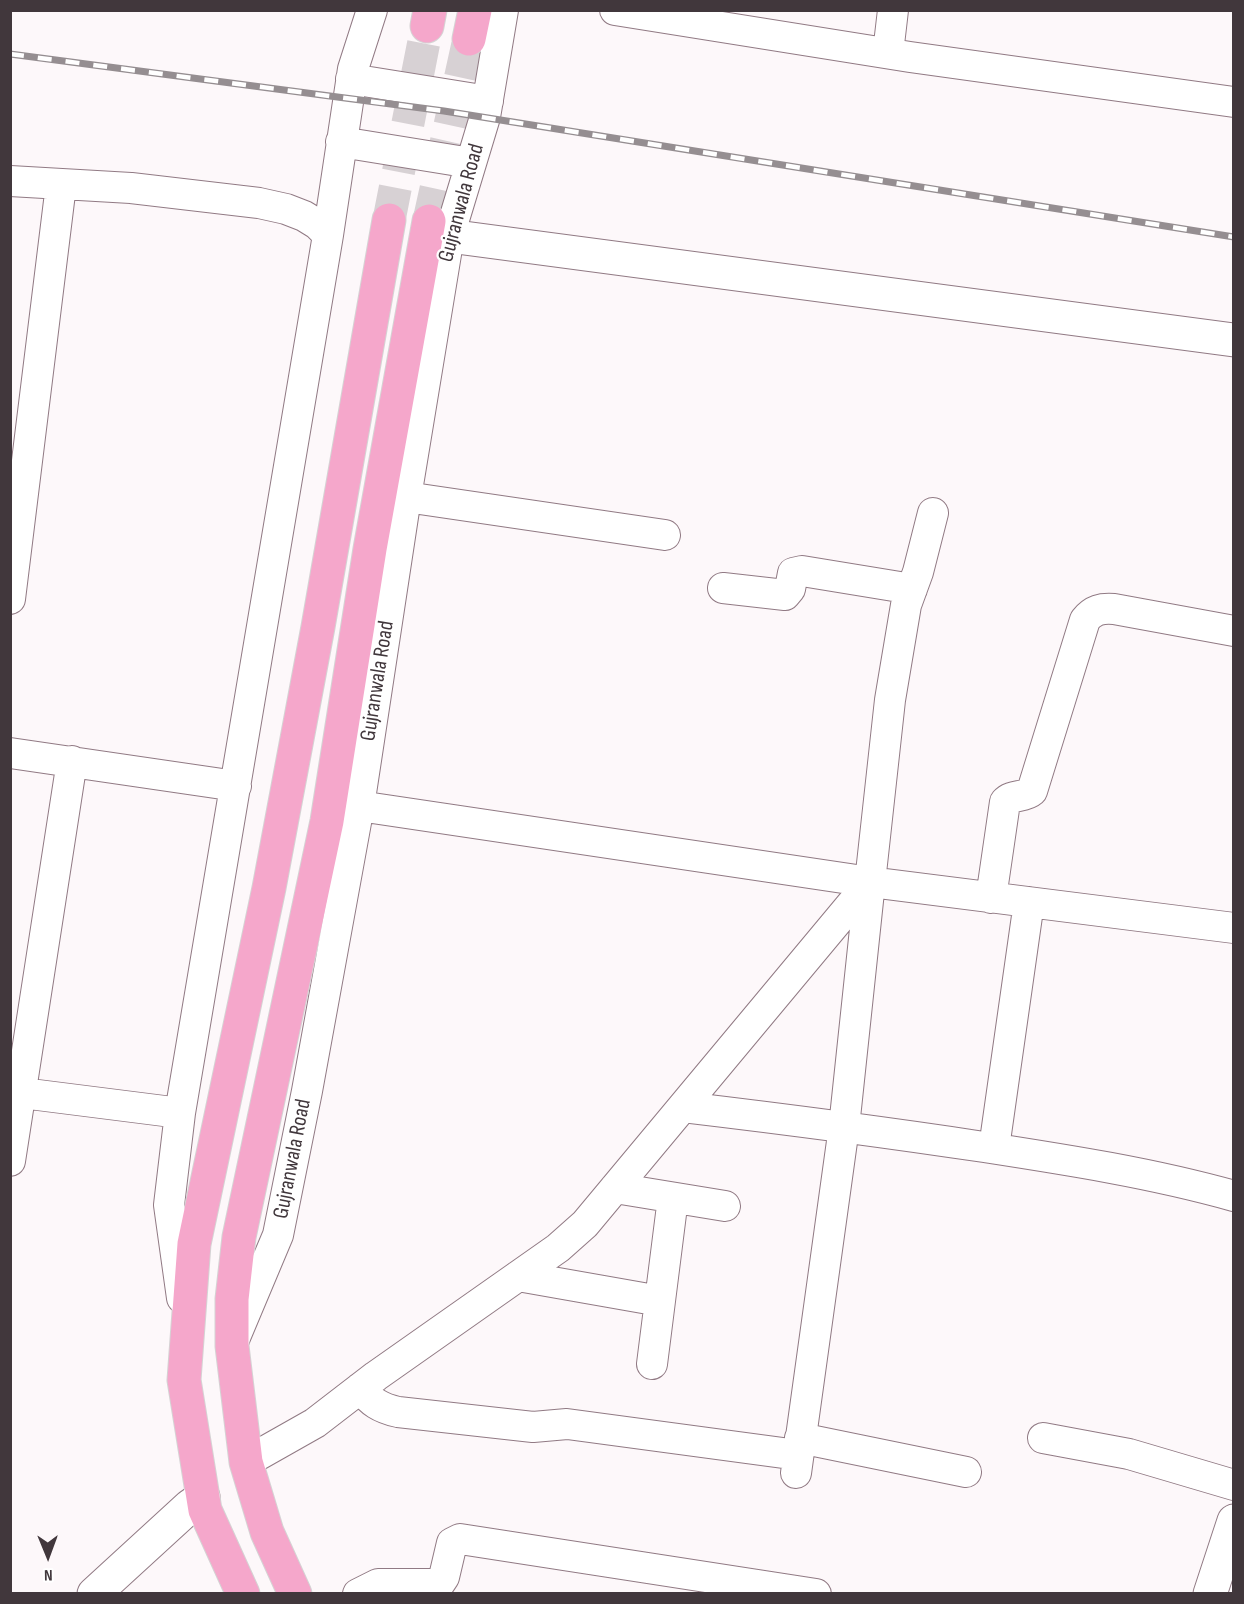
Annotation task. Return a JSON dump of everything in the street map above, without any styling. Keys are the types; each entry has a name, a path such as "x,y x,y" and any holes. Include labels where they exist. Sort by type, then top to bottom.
{"highway":[{"path":"243,1593 205,1510 184,1380 194,1244 269,888 318,627 389,220"},
{"name":"Gujranwala Road","path":"295,1593 267,1532 246,1462 232,1346 232,1299 239,1237 327,821 370,549 439,229"}],"street":[{"path":"186,1331 169,1205 180,1113 328,235 351,79 372,10"},
{"name":"Gujranwala Road","path":"232,1346 278,1235 359,806 406,497 439,229 471,163 485,117 503,10"},
{"path":"615,10 782,23 888,53 1233,102"},
{"path":"888,53 893,10"},
{"path":"351,79 488,100"},
{"path":"341,142 471,163"},
{"path":"10,181 131,188 259,203 304,216 318,224 328,235"},
{"path":"10,599 61,185"},
{"path":"439,229 1233,340"},
{"path":"406,497 665,535"},
{"path":"798,1455 844,1127 890,700 906,605 933,513"},
{"path":"723,588 785,595 790,589 794,573 802,571 912,589"},
{"path":"991,898 1005,802 1010,797 1026,795 1032,791 1085,620 1089,615 1100,609 1114,609 1233,631"},
{"path":"10,753 236,786"},
{"path":"10,1161 72,761"},
{"path":"359,806 870,882 1233,928"},
{"path":"246,1462 315,1423 360,1388 558,1248 585,1224 870,882"},
{"path":"994,1148 1029,902"},
{"path":"22,1093 180,1113"},
{"path":"683,1107 994,1148 1130,1172 1233,1196"},
{"path":"615,1188 724,1206"},
{"path":"652,1364 673,1198"},
{"path":"518,1276 660,1301"},
{"path":"360,1388 377,1406 398,1412 533,1427 567,1424 798,1455 966,1472"},
{"path":"1043,1438 1138,1457 1233,1485"},
{"path":"94,1593 190,1506 203,1497"},
{"path":"1210,1593 1233,1521"},
{"path":"358,1593 378,1584 440,1582 444,1577 452,1543 457,1539 786,1591 816,1593"}],"tunnel":[{"path":"389,220 427,26"},
{"path":"429,221 469,39"}],"railway":[{"path":"10,54 444,111 1234,237"}]}
